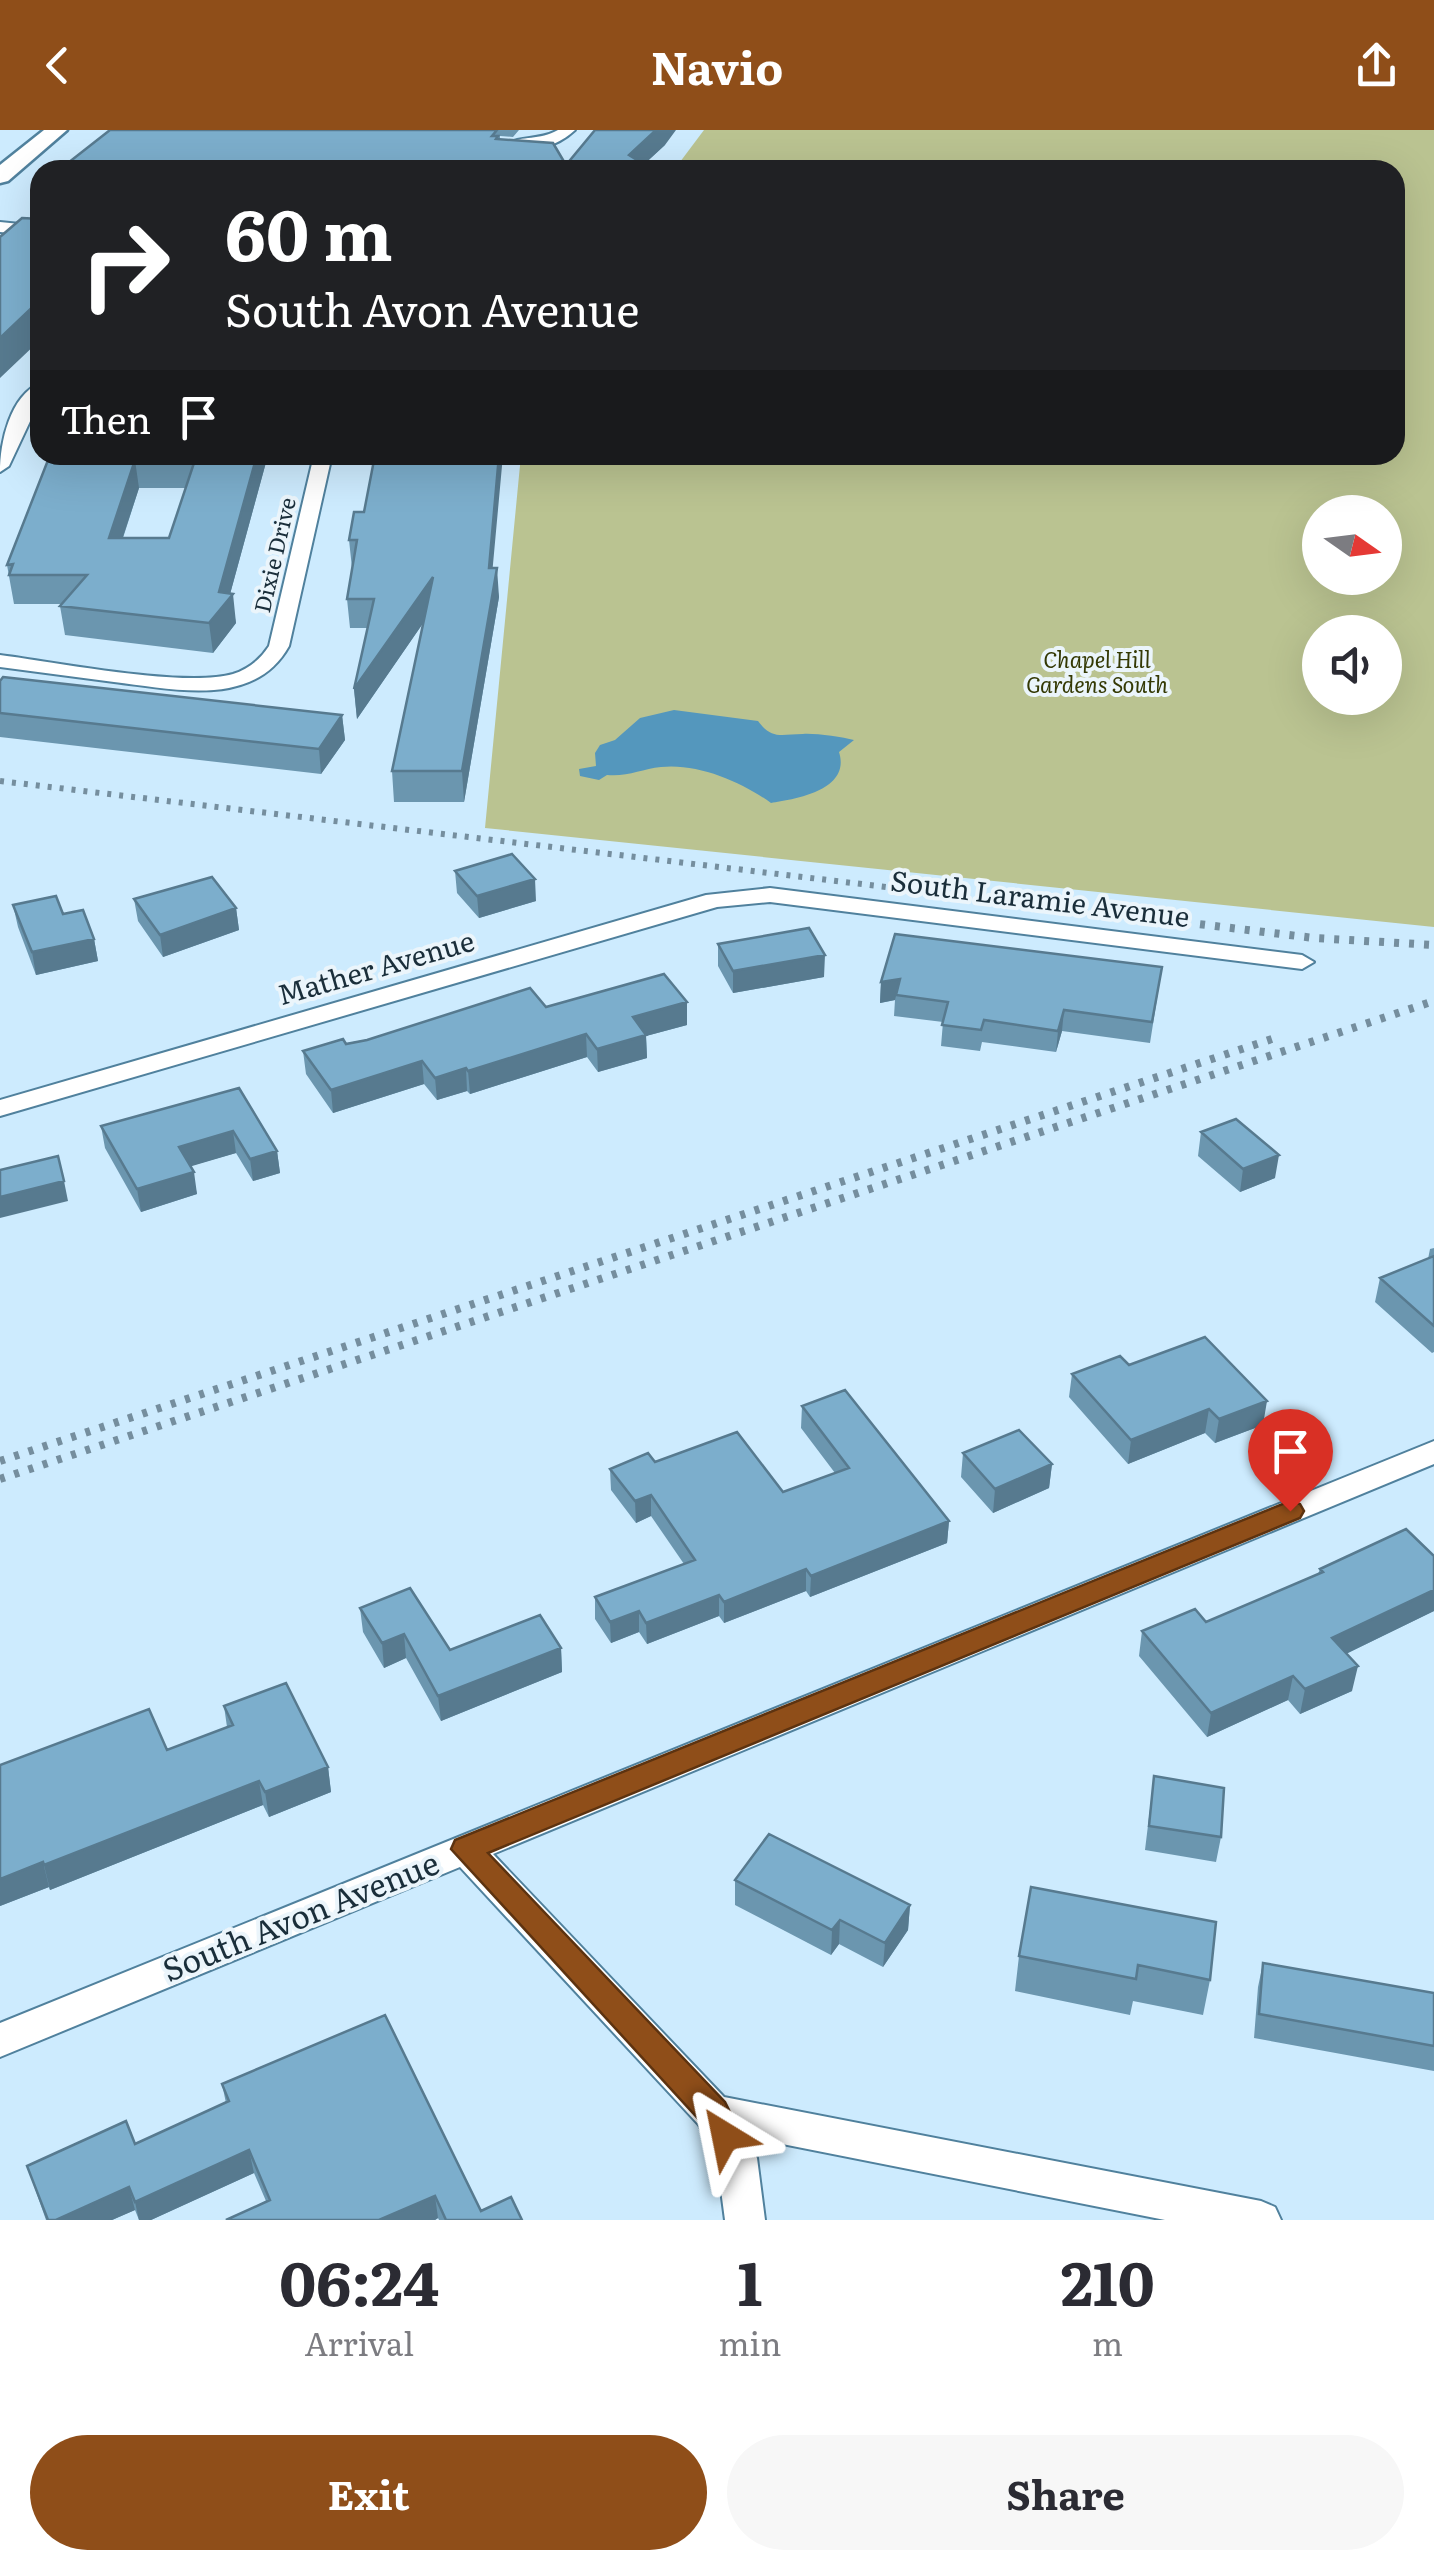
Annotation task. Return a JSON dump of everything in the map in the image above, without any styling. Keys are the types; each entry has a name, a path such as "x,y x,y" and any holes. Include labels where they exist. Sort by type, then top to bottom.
{"street":[{"path":"6,185 57,130"},
{"path":"505,144 546,144 568,130"},
{"path":"52,160 81,137"},
{"path":"6,185 30,174"},
{"path":"0,227 30,230"},
{"path":"0,466 30,401"},
{"name":"Dixie Drive","path":"0,661 194,685 237,680 268,663 279,646 321,465"},
{"name":"South Laramie Avenue","path":"770,895 1302,962"},
{"name":"Mather Avenue","path":"0,1108 715,900 770,895"},
{"name":"South Avon Avenue","path":"0,2040 1434,1452"},
{"path":"466,1849 714,2113 737,2158 745,2220"},
{"path":"714,2113 1261,2220"}],"green space":[{"name":"Chapel Hill Gardens South","path":"704,130 1434,130 1434,927 485,828 520,465 1405,465 1405,160 682,160"}],"water":[{"path":"674,710 758,721 778,735 814,734 854,740 839,752 841,765 830,784 807,795 771,803 733,781 690,768 661,767 607,775 599,780 580,776 579,769 596,766 595,753 600,745 615,740 640,718"}],"building":[{"path":"110,130 497,130 492,136 498,136 496,139 553,143 563,160 72,160"},
{"path":"595,130 656,130 629,155 637,160 570,160"},
{"path":"22,218 30,218 30,310 0,338 0,237"},
{"path":"46,465 133,465 109,538 169,538 193,465 254,465 219,592 233,594 209,623 60,606 87,575 9,575 13,564 7,565"},
{"path":"373,465 498,465 489,568 497,568 462,771 392,771 433,577 354,689 374,599 347,599 357,540 349,540 354,512 364,512"},
{"path":"3,677 342,715 319,749 0,713"},
{"path":"512,854 535,879 477,896 455,871"},
{"path":"212,877 236,908 160,935 134,899"},
{"path":"56,896 63,914 83,910 94,939 32,952 13,905"},
{"path":"809,928 825,955 733,971 718,944"},
{"path":"895,934 1162,967 1152,1022 1064,1010 1058,1031 984,1020 981,1030 942,1025 948,1002 896,995 900,979 881,982"},
{"path":"664,974 687,1002 633,1017 646,1035 597,1049 586,1034 468,1071 466,1068 435,1078 422,1061 331,1090 303,1051 343,1039 346,1044 367,1040 530,988 546,1007"},
{"path":"239,1088 277,1151 250,1159 233,1131 179,1147 194,1172 137,1189 101,1126"},
{"path":"1236,1119 1279,1155 1243,1169 1201,1132"},
{"path":"58,1156 64,1181 0,1197 0,1170"},
{"path":"1434,1256 1434,1326 1380,1278"},
{"path":"1205,1337 1267,1401 1219,1419 1209,1409 1131,1440 1072,1374 1120,1356 1129,1365"},
{"path":"845,1390 949,1521 811,1576 806,1569 724,1602 719,1595 646,1623 639,1611 610,1622 595,1597 695,1560 651,1495 635,1501 610,1469 648,1453 655,1462 737,1432 783,1492 849,1468 802,1406"},
{"path":"1019,1430 1052,1464 995,1489 963,1453"},
{"path":"1406,1529 1434,1556 1434,1590 1332,1638 1358,1666 1305,1689 1293,1676 1211,1713 1142,1631 1195,1609 1206,1622 1323,1572 1320,1569"},
{"path":"410,1588 450,1650 540,1615 561,1648 438,1696 404,1634 382,1643 360,1608"},
{"path":"286,1683 328,1767 265,1792 259,1781 0,1879 0,1765 149,1709 167,1750 233,1725 224,1706"},
{"path":"1154,1776 1224,1788 1221,1837 1149,1826"},
{"path":"769,1834 910,1905 885,1943 840,1920 832,1930 735,1880"},
{"path":"1031,1887 1216,1922 1210,1980 1138,1965 1136,1979 1019,1956"},
{"path":"1263,1963 1434,1993 1434,2046 1259,2014"},
{"path":"385,2015 481,2211 511,2197 522,2220 446,2220 435,2196 379,2220 226,2220 270,2200 249,2150 135,2202 129,2187 56,2220 48,2220 27,2166 126,2121 135,2144 229,2101 222,2084"}],"railway":[{"path":"0,781 1087,911"},
{"path":"1066,908 1314,938 1434,945"},
{"path":"0,1479 1434,1001"},
{"path":"0,1461 1281,1036"}],"route":[{"path":"725,2136 714,2113 466,1849 1290,1511"}]}
